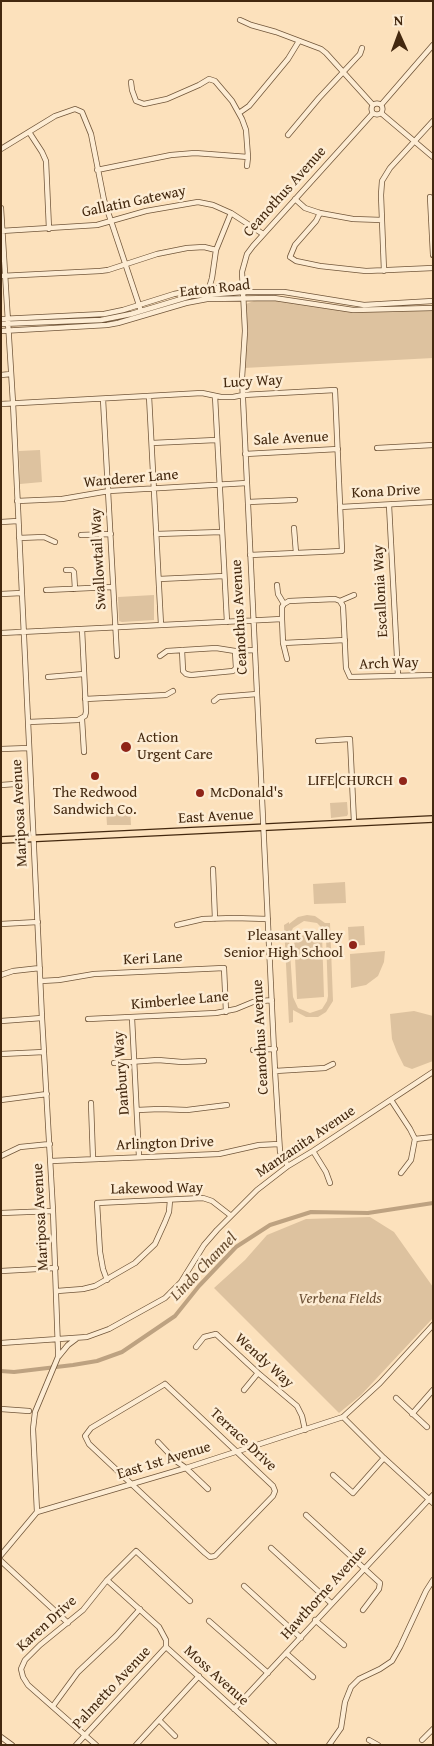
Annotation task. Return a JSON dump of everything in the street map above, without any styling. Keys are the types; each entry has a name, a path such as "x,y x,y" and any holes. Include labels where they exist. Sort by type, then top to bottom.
{"main road":[{"name":"East Avenue","path":"1,840 433,819"}],"street":[{"path":"240,20 321,50 373,105"},
{"path":"239,113 249,106 288,59 299,41"},
{"path":"381,113 381,105 433,44"},
{"path":"288,135 319,98 344,73 360,54 362,48"},
{"path":"131,82 136,101 144,104 167,99 208,79 212,80 232,101 239,113 246,130 248,166"},
{"path":"373,105 381,105"},
{"path":"373,105 371,110 373,113 376,115 381,113"},
{"path":"1,149 55,116 78,109 82,112 89,126 110,221 142,313"},
{"name":"Ceanothus Avenue","path":"288,1166 280,1152 279,1144 256,694 242,395 245,331 243,298 244,263 253,246 263,234 373,113"},
{"path":"381,113 433,157"},
{"path":"384,271 382,180 390,168 433,121"},
{"path":"29,132 46,161 50,229"},
{"path":"98,170 183,153 216,153 248,158"},
{"path":"430,197 433,255"},
{"path":"295,199 305,208 320,213 353,220 382,220"},
{"name":"Gallatin Gateway","path":"2,231 89,226 146,210 198,202 213,205 231,213 263,234"},
{"name":"Mariposa Avenue","path":"1,208 3,276 9,331 13,403 33,838 57,1291 58,1358 35,1412 33,1437 37,1512"},
{"path":"209,288 216,250 231,213"},
{"path":"320,213 316,221 295,245 290,258 320,266 357,271 433,268"},
{"path":"3,276 100,272 157,254 187,248 204,247 216,250"},
{"name":"Eaton Road","path":"1,324 8,321 104,314 179,292 220,288 227,293"},
{"name":"Eaton Road","path":"1,331 106,325 190,296 227,293 284,292 364,305 433,301"},
{"name":"Eaton Road","path":"1,319 8,321 101,320 191,302 243,298 288,299 353,310 433,308"},
{"path":"1,375 11,374"},
{"name":"Lucy Way","path":"1,404 202,393 233,397 334,390 342,551 296,553"},
{"path":"149,396 161,625"},
{"path":"215,396 226,622"},
{"name":"Swallowtail Way","path":"103,399 117,656"},
{"path":"152,443 216,440"},
{"path":"377,448 433,445"},
{"name":"Sale Avenue","path":"245,454 338,449"},
{"name":"Wanderer Lane","path":"17,501 62,499 108,491 247,484"},
{"path":"248,502 295,500"},
{"name":"Kona Drive","path":"340,507 433,502"},
{"name":"Escallonia Way","path":"390,505 398,676"},
{"path":"1,522 18,521"},
{"path":"250,556 296,553 294,528"},
{"path":"156,534 222,532"},
{"path":"81,535 111,534"},
{"path":"19,538 44,537 55,542"},
{"path":"66,570 74,571 75,589"},
{"path":"159,579 224,576"},
{"path":"277,585 278,594 284,604"},
{"path":"46,590 113,587"},
{"path":"1,594 22,593"},
{"path":"340,601 354,595"},
{"path":"284,643 345,640 343,606 340,601 335,599 289,601 282,606 284,643 287,659"},
{"path":"1,633 282,619"},
{"path":"82,629 86,712 82,719 84,752"},
{"name":"Arch Way","path":"345,640 346,668 348,675 354,678 433,675"},
{"path":"160,656 167,651 182,650 216,648 235,651 255,650"},
{"path":"182,650 183,671 191,675 233,671 236,668 235,651"},
{"path":"48,677 84,674"},
{"path":"85,699 166,695 173,691"},
{"path":"214,701 219,697 256,694"},
{"path":"28,722 82,719"},
{"path":"318,741 350,739 354,822"},
{"path":"1,749 29,748"},
{"path":"1,785 15,784"},
{"path":"213,869 215,919"},
{"path":"177,925 192,921 215,919 268,919"},
{"path":"1,924 38,922"},
{"path":"1,975 13,971 40,968"},
{"name":"Keri Lane","path":"41,981 94,974 224,968 226,1012"},
{"name":"Kimberlee Lane","path":"88,1019 226,1012 253,1002 272,1000"},
{"path":"1,1020 42,1018"},
{"name":"Danbury Way","path":"132,1018 139,1157"},
{"path":"253,1050 274,1049"},
{"path":"1,1054 44,1052"},
{"path":"114,1063 204,1060"},
{"path":"275,1071 325,1068 334,1064"},
{"name":"Manzanita Avenue","path":"1,1343 87,1337 109,1329 164,1298 181,1282 204,1245 230,1215 257,1190 288,1166 433,1072"},
{"path":"1,1100 47,1094"},
{"path":"391,1100 410,1128 415,1139 411,1160 401,1173"},
{"path":"91,1103 93,1159"},
{"path":"137,1110 186,1110 227,1106"},
{"path":"415,1139 433,1137"},
{"path":"1,1156 20,1147 50,1144"},
{"name":"Arlington Drive","path":"51,1161 219,1154 254,1146 279,1144"},
{"path":"313,1151 326,1172 330,1183"},
{"name":"Lakewood Way","path":"107,1280 102,1269 97,1203 204,1198 212,1201 230,1215"},
{"path":"57,1291 83,1289 107,1280 135,1263 154,1244 169,1212 170,1200"},
{"path":"1,1213 53,1211"},
{"path":"1,1271 56,1268"},
{"name":"East 1st Avenue","path":"37,1512 186,1468 343,1417 380,1383 433,1325"},
{"name":"Wendy Way","path":"196,1347 204,1337 216,1334 296,1406 302,1416 305,1430"},
{"path":"58,1358 68,1345 77,1338"},
{"path":"244,1390 258,1373"},
{"name":"Terrace Drive","path":"165,1384 270,1482 275,1491 273,1496 215,1556 210,1557 132,1484 89,1444 85,1436 91,1428 165,1384"},
{"path":"412,1414 433,1390"},
{"path":"396,1398 427,1427"},
{"path":"1,1410 29,1412"},
{"path":"343,1417 384,1458 431,1499"},
{"path":"158,1442 176,1461 208,1489"},
{"path":"333,1475 353,1493 384,1458"},
{"name":"Hawthorne Avenue","path":"234,1709 364,1567 431,1499"},
{"path":"1,1555 37,1512"},
{"path":"306,1515 380,1583 379,1589 363,1610"},
{"path":"271,1548 331,1603"},
{"name":"Karen Drive","path":"96,1745 24,1680 22,1666 34,1651 83,1610 107,1580 136,1551 190,1601"},
{"path":"1,1561 68,1624"},
{"name":"Moss Avenue","path":"107,1580 159,1627 166,1640 166,1647 274,1745"},
{"path":"329,1745 341,1728 345,1702 351,1687 359,1679 392,1661 432,1581"},
{"path":"244,1586 300,1638"},
{"path":"53,1706 78,1672 116,1636 140,1609"},
{"path":"315,1620 344,1645"},
{"path":"209,1621 268,1673"},
{"name":"Palmetto Avenue","path":"76,1745 166,1647"},
{"path":"286,1654 313,1677"},
{"path":"136,1745 199,1676"},
{"path":"159,1720 175,1736"},
{"path":"422,1740 433,1729"},
{"path":"1,1737 12,1745"},
{"path":"369,1740 378,1745"}],"green space":[{"path":"259,299 295,302 352,312 433,310 433,358 244,368 246,304"},
{"path":"40,450 42,482 20,484 19,451"},
{"path":"154,595 154,620 119,621 118,597"},
{"path":"347,802 347,816 331,818 330,803"},
{"path":"130,807 131,825 107,825 106,809"},
{"path":"345,882 346,903 314,904 313,884"},
{"path":"315,916 325,923 330,923 333,1001 326,1012 318,1017 306,1017 293,1010 293,1022 289,1023 284,925 289,922 289,924 298,917","holes":["304,921 317,923 323,929 326,937 328,996 322,1009 310,1013 298,1008 293,997 289,937 293,928"]},
{"path":"364,926 365,945 349,946 348,927"},
{"path":"322,934 324,997 297,999 294,936"},
{"path":"385,951 384,962 378,976 366,985 351,988 350,954"},
{"path":"414,1011 433,1016 433,1061 412,1069 404,1066 397,1052 392,1039 390,1014"},
{"name":"Verbena Fields","path":"370,1217 394,1232 433,1287 433,1318 361,1395 339,1413 214,1288 245,1260 267,1235 306,1219"}],"waterway":[{"name":"Lindo Channel","path":"1,1371 14,1372 73,1365 97,1361 122,1352 175,1316 199,1286 236,1247 270,1225 311,1212 368,1213 433,1203"}],"place":[{"name":"Action Urgent Care","path":"126,747"},
{"name":"The Redwood Sandwich Co.","path":"95,776"},
{"name":"LIFE|CHURCH","path":"403,781"},
{"name":"McDonald's","path":"200,793"},
{"name":"Pleasant Valley Senior High School","path":"353,945"}]}
